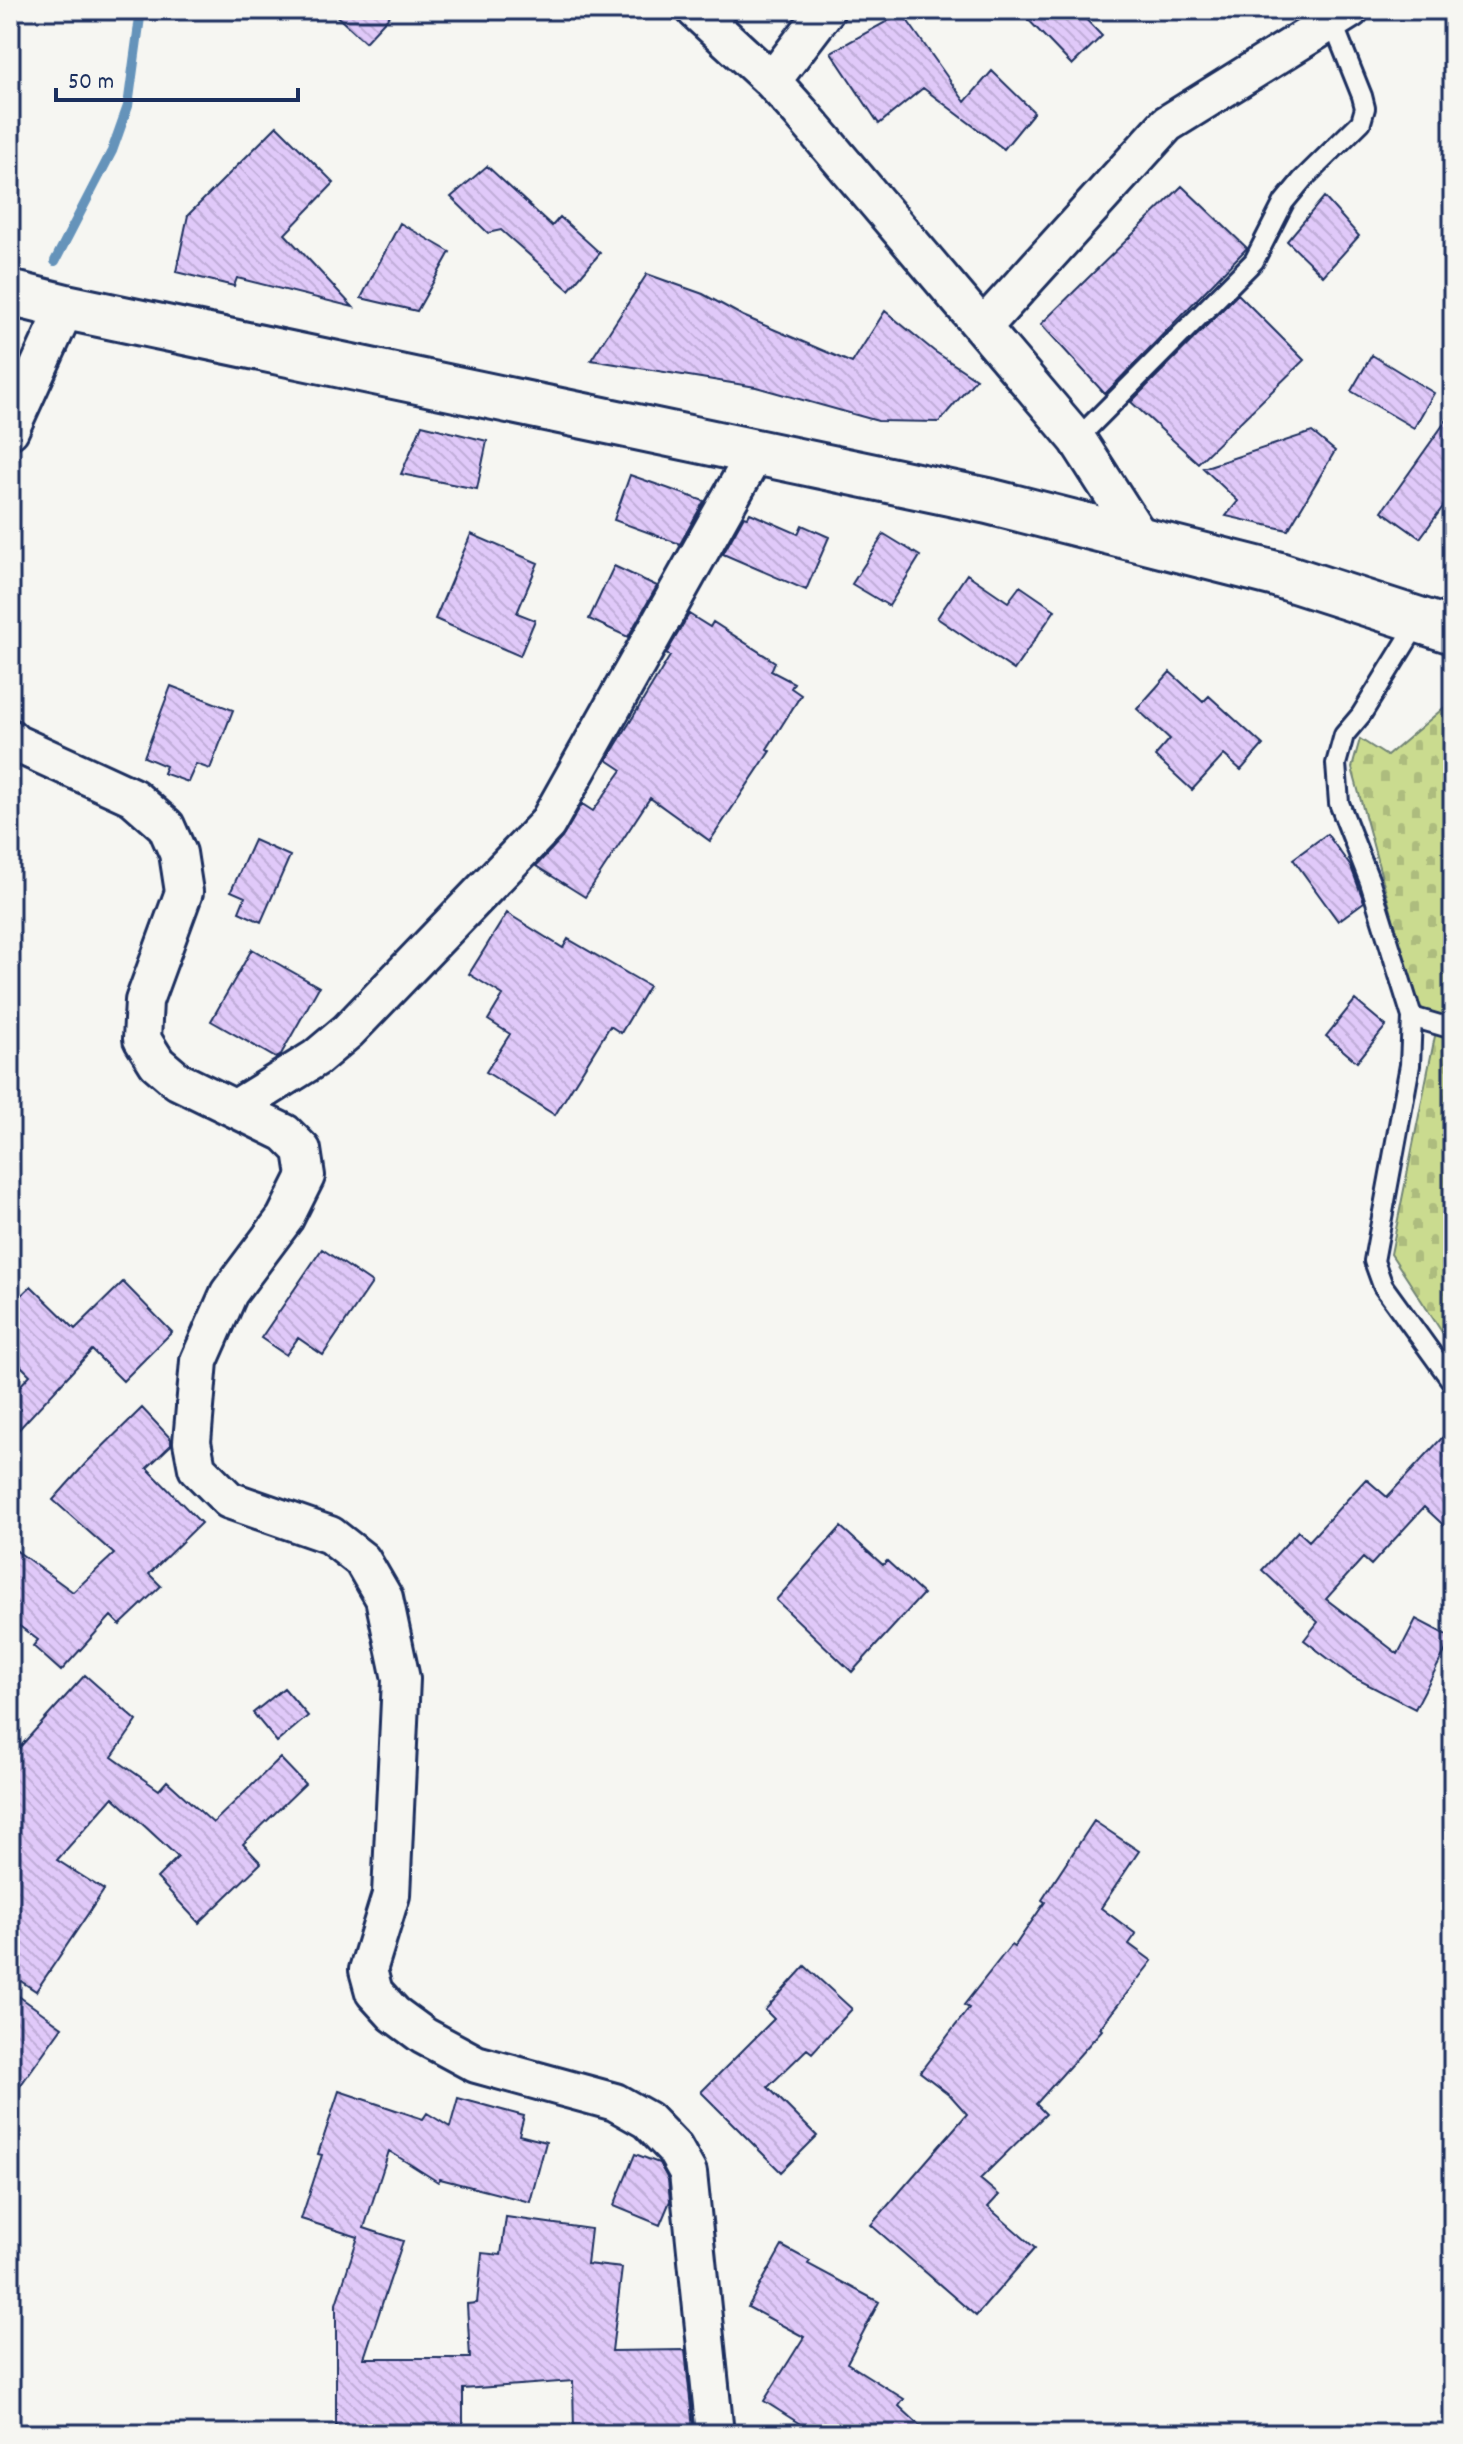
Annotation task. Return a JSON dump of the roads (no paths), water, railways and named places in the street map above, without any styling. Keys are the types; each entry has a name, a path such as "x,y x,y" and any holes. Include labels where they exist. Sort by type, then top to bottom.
{"street":[{"path":"695,10 772,81 983,327 1077,439 1143,542"},
{"path":"772,81 826,10"},
{"path":"983,327 1167,124 1341,16"},
{"path":"10,293 988,501 1276,574 1436,626"},
{"path":"10,430 66,307"},
{"path":"236,1108 316,1058 348,1031 547,824 756,452"},
{"path":"10,738 133,797 166,826 178,853 184,892 144,1001 142,1039 157,1063 178,1081 285,1133 302,1150 306,1176 285,1218 229,1293 199,1361 192,1442 197,1468 229,1500 330,1535 362,1560 384,1598 401,1679 391,1895 368,1970 374,1992 394,2014 424,2036 476,2064 615,2102 647,2120 674,2148 688,2173 715,2434"}],"lane":[{"path":"1077,439 1254,261 1284,202 1361,122 1365,108 1341,16"},
{"path":"1436,626 1344,735 1336,764 1339,803 1370,882 1412,1017 1410,1065 1374,1261 1383,1286 1453,1383"},
{"path":"1412,1017 1453,1029"}],"waterway":[{"path":"55,261 112,151 128,106 141,10"}]}
